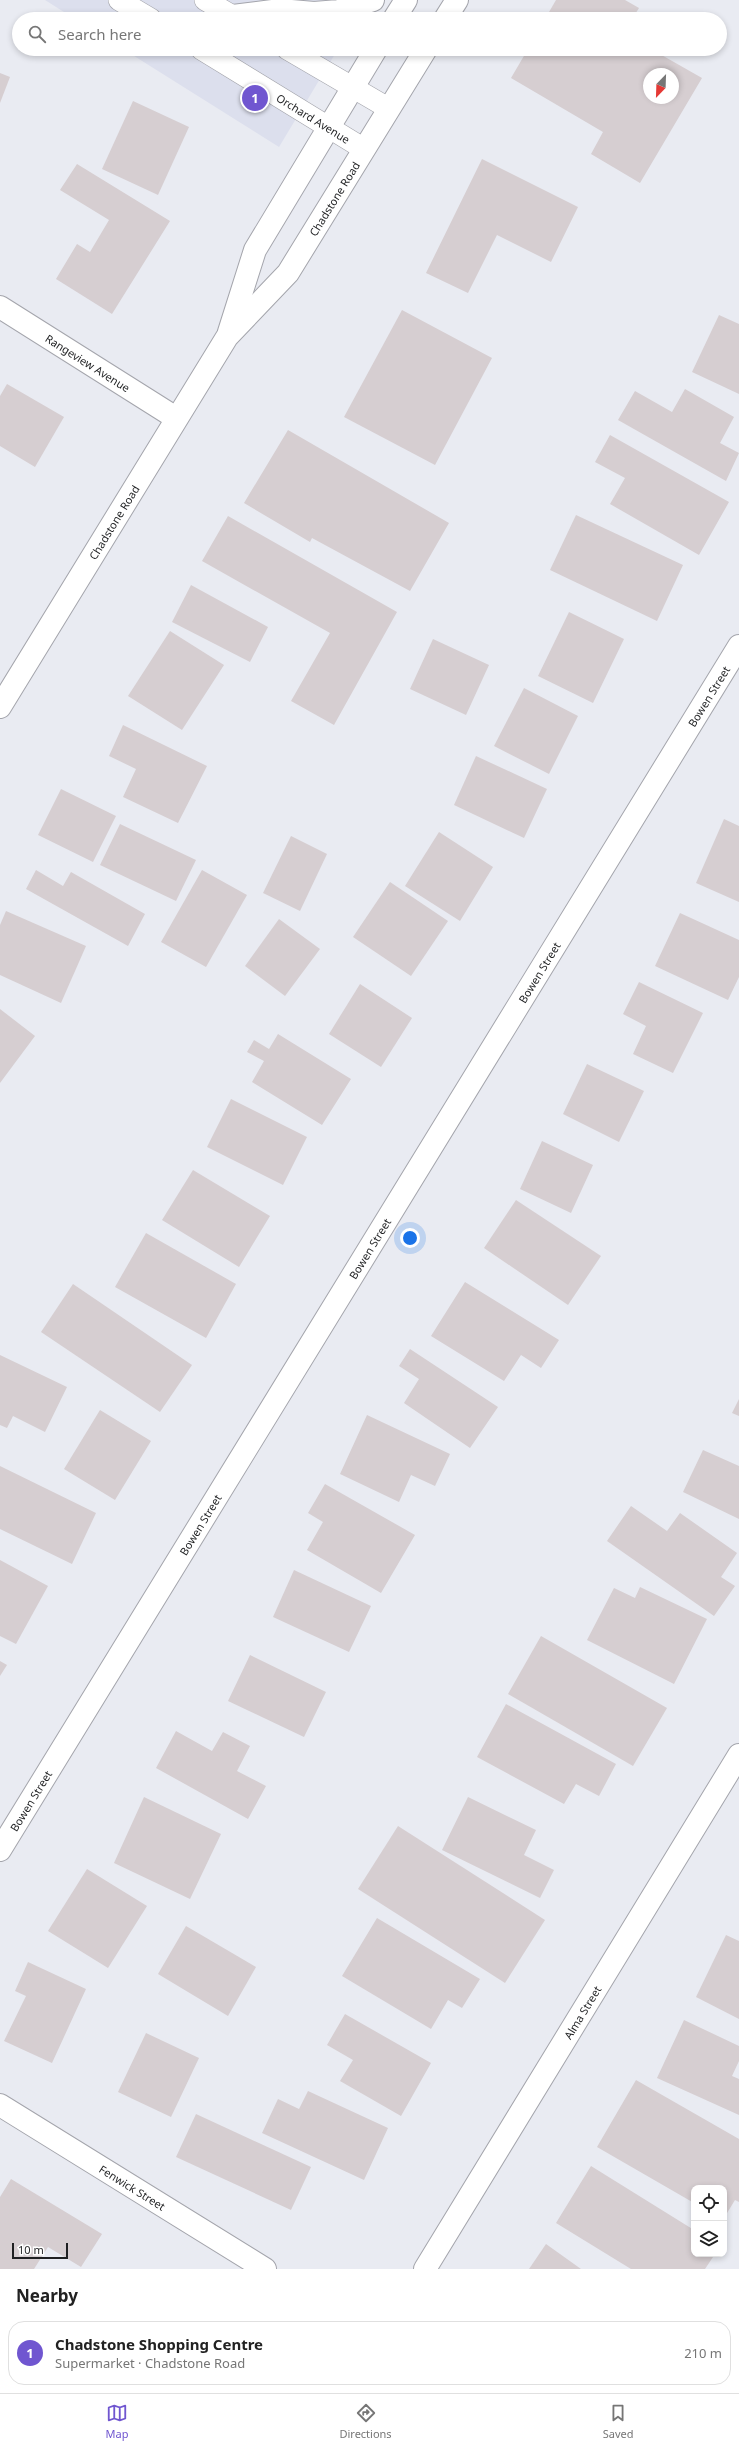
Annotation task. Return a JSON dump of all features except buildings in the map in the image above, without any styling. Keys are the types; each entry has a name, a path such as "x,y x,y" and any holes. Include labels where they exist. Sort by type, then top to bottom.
{"street":[{"path":"326,12 339,11 373,0"},
{"path":"398,12 406,0"},
{"path":"449,12 457,0"},
{"path":"269,12 280,10 303,12"},
{"name":"Chadstone Road","path":"228,337 255,250 372,56"},
{"name":"Chadstone Road","path":"0,707 176,418 228,337 288,274 388,108 421,56"},
{"name":"Rangeview Avenue","path":"0,307 176,418"},
{"name":"Bowen Street","path":"0,1850 739,646"},
{"name":"Alma Street","path":"424,2269 739,1755"},
{"name":"Fenwick Street","path":"0,2105 265,2269"}],"lane":[{"path":"119,0 139,12"},
{"path":"204,0 225,12"},
{"name":"Orchard Avenue","path":"212,56 364,149"},
{"path":"299,56 388,108"}],"shaded area":[{"path":"45,0 368,0 361,12 64,12"},
{"path":"134,56 334,56 279,147"}],"place":[{"name":"Chadstone Shopping Centre","path":"255,98"}]}
